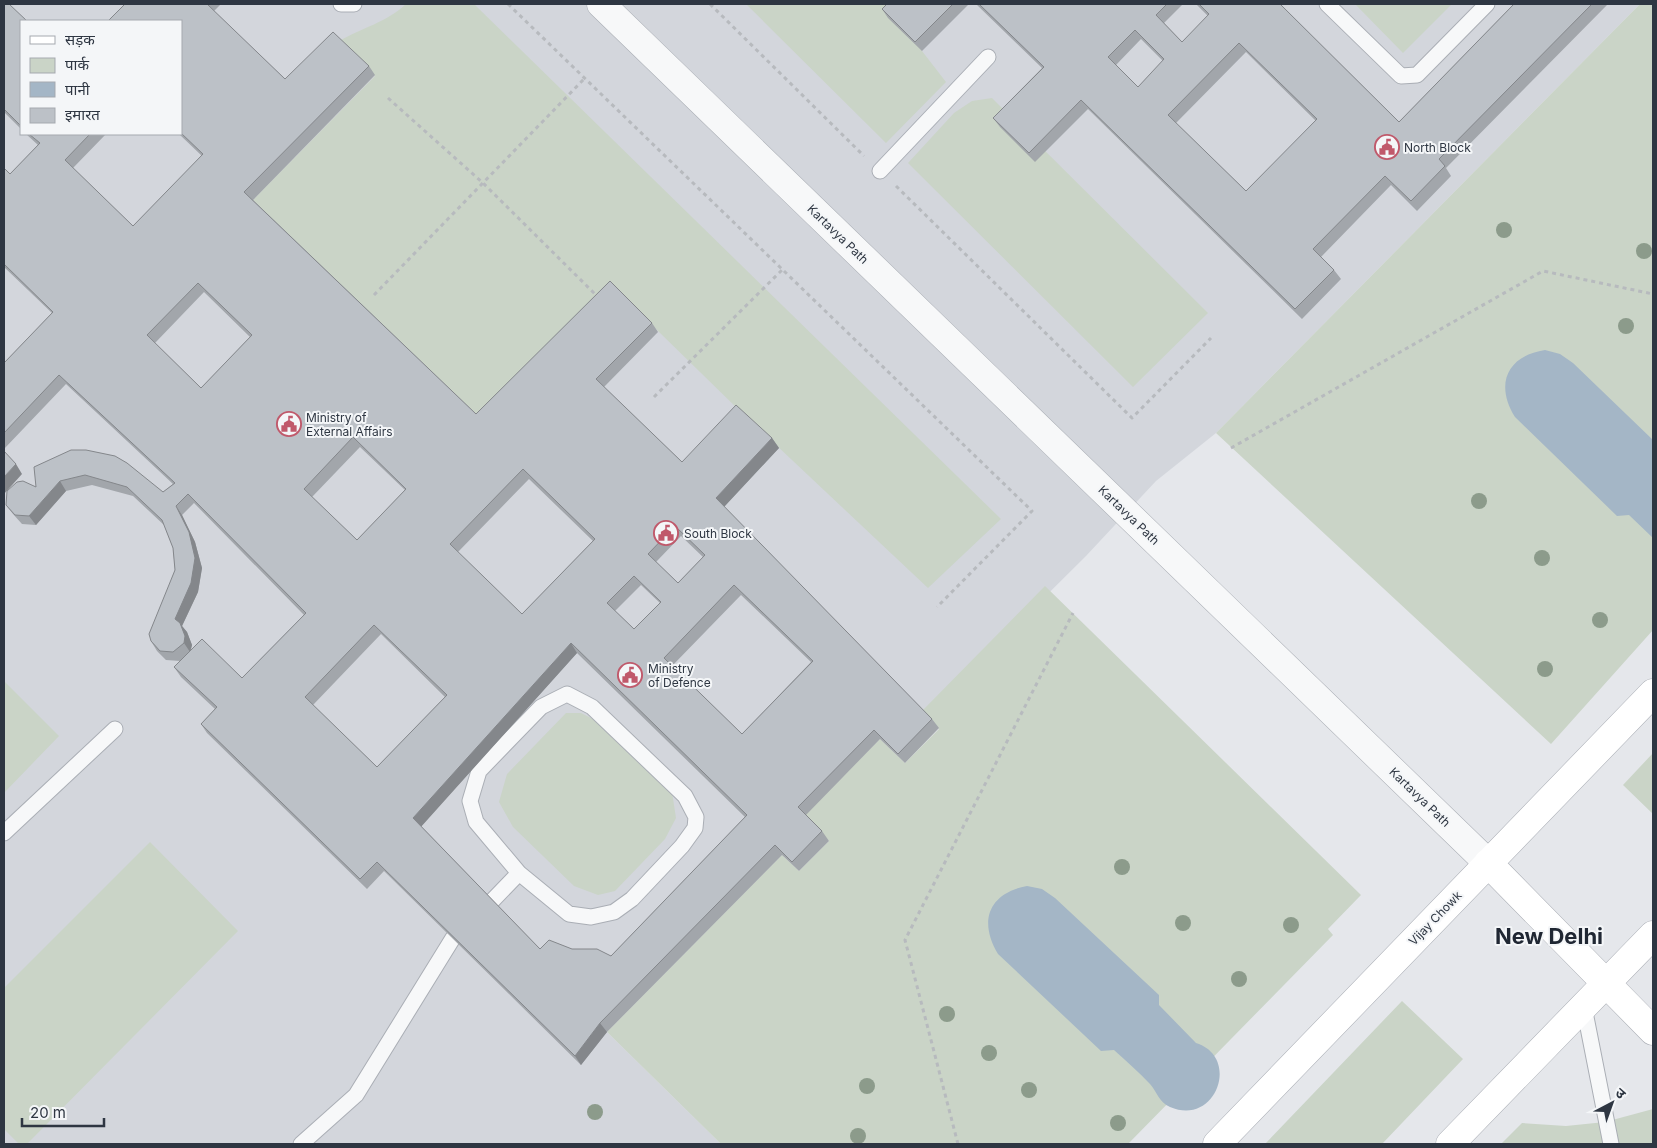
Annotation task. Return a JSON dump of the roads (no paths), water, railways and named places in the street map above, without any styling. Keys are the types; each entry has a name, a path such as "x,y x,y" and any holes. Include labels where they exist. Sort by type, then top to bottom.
{"main road":[{"name":"Vijay Chowk","path":"1217,1144 1653,693"},
{"name":"Kartavya Path","path":"1488,863 1653,1031"},
{"path":"1450,1144 1653,935"}],"street":[{"name":"Kartavya Path","path":"600,4 1488,863"}],"lane":[{"path":"341,4 354,4"},
{"path":"1327,4 1401,76 1417,75 1486,4"},
{"path":"880,171 988,57"},
{"path":"567,694 592,707 685,796 696,817 695,828 682,846 632,899 614,912 591,917 569,914 520,873 476,822 470,801 480,771 541,707 567,694"},
{"path":"4,833 115,729"},
{"path":"492,901 520,873"},
{"path":"300,1144 356,1095 453,938"},
{"path":"1584,1007 1611,1144"}],"water":[{"path":"1545,350 1560,354 1573,363 1653,440 1653,538 1629,515 1617,516 1515,417 1506,394 1505,383 1508,374 1513,365 1521,358"},
{"path":"1027,886 1042,889 1055,898 1159,995 1159,1005 1196,1043 1210,1051 1217,1062 1220,1075 1217,1088 1210,1099 1200,1107 1186,1111 1166,1105 1146,1080 1114,1050 1101,1051 998,954 989,930 988,920 991,910 1004,895"}],"place":[{"name":"North Block","path":"1387,147"},
{"name":"Ministry of External Affairs","path":"289,424"},
{"name":"South Block","path":"666,533"},
{"name":"Ministry of Defence","path":"630,675"}],"district":[{"name":"New Delhi","path":"1549,936"}]}
